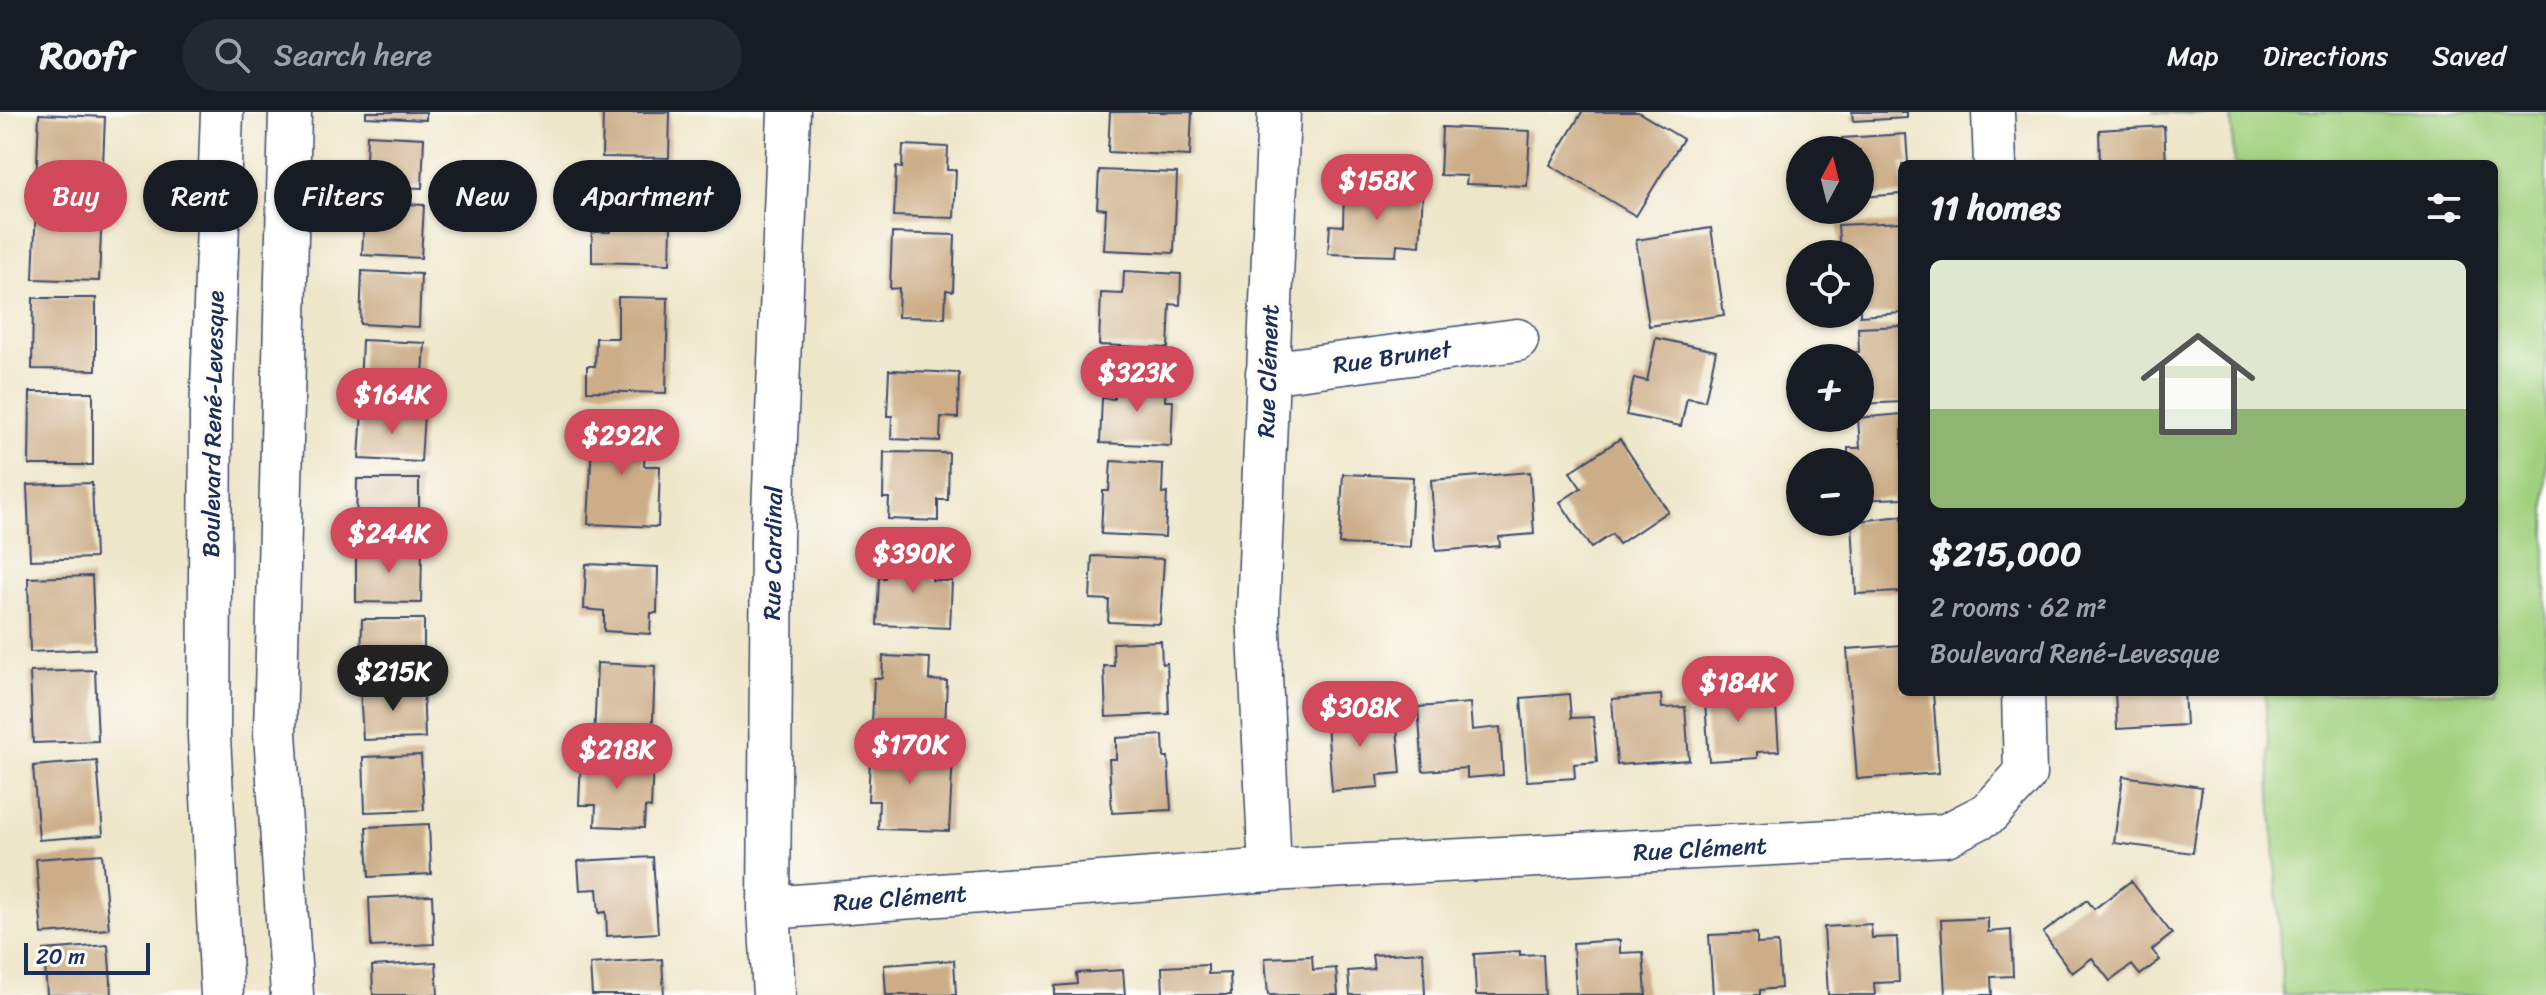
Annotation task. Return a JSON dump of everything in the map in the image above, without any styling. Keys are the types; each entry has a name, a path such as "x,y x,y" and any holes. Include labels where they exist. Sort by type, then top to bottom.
{"street":[{"name":"Boulevard René-Levesque","path":"222,112 211,416 209,736 222,995"},
{"path":"290,112 275,733 292,995"},
{"name":"Rue Cardinal","path":"774,995 769,908 772,539 789,112"},
{"name":"Rue Clément","path":"1270,870 1258,611 1279,112"},
{"path":"1993,112 1995,160"},
{"name":"Rue Brunet","path":"1267,373 1517,340"},
{"name":"Rue Clément","path":"769,908 1270,870 1946,835 1989,813 2025,774 2023,696"},
{"path":"209,736 275,733"}],"green space":[{"path":"2152,112 2546,112 2546,995 2283,995 2265,696 2498,696 2498,160 2234,160 2231,115"}],"building":[{"path":"366,112 426,112 426,120 366,117"},
{"path":"603,112 670,112 669,158 602,157"},
{"path":"1110,112 1192,112 1190,156 1108,152"},
{"path":"1582,112 1638,112 1683,139 1636,216 1550,165"},
{"path":"1852,112 1907,112 1907,118 1853,121"},
{"path":"39,114 105,117 103,160 37,160"},
{"path":"2164,126 2166,160 2100,160 2099,130"},
{"path":"1442,127 1530,131 1527,186 1466,184 1467,176 1440,175"},
{"path":"1906,134 1908,160 1898,160 1898,194 1874,196 1874,136"},
{"path":"367,135 424,138 422,188 412,188 412,160 366,160"},
{"path":"903,145 948,147 947,170 956,170 954,218 894,216 896,167 902,168"},
{"path":"1099,170 1177,173 1174,253 1104,250 1106,209 1097,208"},
{"path":"1344,188 1423,191 1420,246 1397,244 1396,256 1328,254 1330,225 1343,226"},
{"path":"412,204 424,205 421,258 362,255 363,232 412,232"},
{"path":"1898,222 1898,313 1874,315 1874,240 1839,240 1838,225"},
{"path":"1711,228 1724,315 1649,326 1636,240"},
{"path":"35,232 101,232 99,281 33,279"},
{"path":"592,232 671,232 670,264 592,262"},
{"path":"892,233 955,235 953,291 946,290 945,318 898,317 899,288 890,289"},
{"path":"362,271 421,274 419,327 360,324"},
{"path":"1124,271 1181,274 1180,305 1170,304 1168,348 1099,345 1101,293 1123,294"},
{"path":"618,297 668,298 666,393 587,391 587,366 595,366 596,338 618,338"},
{"path":"33,298 96,298 96,370 32,369"},
{"path":"1898,326 1898,402 1874,403 1874,344 1859,344 1858,328"},
{"path":"1656,338 1716,351 1705,401 1687,398 1681,426 1626,415 1634,378 1647,381"},
{"path":"362,340 425,343 422,391 360,389"},
{"path":"889,370 959,373 958,418 941,417 940,441 891,439 892,416 887,416"},
{"path":"1115,377 1166,380 1165,401 1173,401 1171,446 1100,443 1102,398 1114,399"},
{"path":"30,392 93,392 93,465 29,465"},
{"path":"362,410 424,413 421,462 359,459"},
{"path":"1898,414 1898,498 1874,499 1874,448 1860,448 1859,432 1874,432 1874,417"},
{"path":"593,421 646,423 644,466 660,466 658,527 588,524"},
{"path":"1620,439 1668,511 1619,544 1612,534 1591,548 1560,502 1581,488 1570,472"},
{"path":"884,452 949,453 948,500 938,500 938,521 888,519 889,498 883,498"},
{"path":"1111,461 1163,464 1162,494 1167,493 1165,537 1101,534 1103,491 1109,491"},
{"path":"1530,472 1534,534 1499,537 1500,546 1436,551 1431,480"},
{"path":"1343,474 1413,477 1410,547 1339,544"},
{"path":"357,479 419,479 419,530 356,530"},
{"path":"92,483 95,558 30,560 27,485"},
{"path":"1898,516 1898,592 1856,594 1853,536 1874,536 1874,519"},
{"path":"356,548 422,549 421,603 356,602"},
{"path":"1092,556 1164,559 1160,624 1108,622 1109,600 1090,599"},
{"path":"886,557 933,559 932,580 952,581 950,628 877,625 879,578 885,578"},
{"path":"586,564 658,567 657,613 651,613 650,634 604,631 604,611 584,609"},
{"path":"92,576 95,649 30,652 28,578"},
{"path":"362,619 424,619 424,670 361,668"},
{"path":"1161,641 1162,664 1167,663 1169,714 1106,717 1104,666 1114,666 1113,643"},
{"path":"1898,645 1898,696 1933,696 1939,773 1857,779 1847,649"},
{"path":"883,656 930,658 929,680 947,681 945,727 872,723 874,678 882,678"},
{"path":"597,663 655,666 652,744 594,742"},
{"path":"95,670 98,741 33,743 30,672"},
{"path":"1752,683 1754,708 1776,707 1779,751 1757,752 1757,758 1709,761 1704,686"},
{"path":"423,686 425,738 363,740 360,688"},
{"path":"1569,694 1571,718 1593,717 1597,762 1574,764 1575,778 1527,781 1521,698"},
{"path":"1661,695 1662,708 1685,707 1689,760 1617,765 1612,699"},
{"path":"2115,696 2184,696 2186,725 2117,729"},
{"path":"1470,703 1472,730 1500,727 1503,775 1467,778 1467,768 1423,771 1418,707"},
{"path":"1373,706 1375,729 1397,727 1401,773 1378,775 1379,787 1332,791 1326,710"},
{"path":"1163,735 1164,757 1168,757 1171,810 1112,813 1109,759 1116,759 1116,738"},
{"path":"871,738 926,741 925,754 953,755 949,831 878,829 879,801 868,801"},
{"path":"421,755 424,810 365,812 363,757"},
{"path":"581,759 653,762 651,808 645,807 644,828 595,826 596,805 579,805"},
{"path":"97,761 103,835 39,840 33,766"},
{"path":"2123,776 2202,787 2193,853 2114,843"},
{"path":"429,824 431,874 369,877 366,827"},
{"path":"102,854 109,929 42,934 36,859"},
{"path":"653,857 658,933 607,936 606,912 599,913 597,889 580,890 578,861"},
{"path":"2131,881 2172,934 2152,950 2160,960 2140,975 2132,965 2110,981 2092,958 2072,973 2043,933 2087,900 2094,909"},
{"path":"432,895 434,944 371,947 369,898"},
{"path":"1988,918 1988,932 2011,930 2013,976 1991,977 1992,995 1945,995 1941,920"},
{"path":"1871,924 1872,938 1897,937 1899,982 1874,983 1875,995 1828,995 1824,927"},
{"path":"1757,933 1757,944 1778,943 1781,988 1760,990 1760,995 1713,995 1709,935"},
{"path":"1620,940 1620,953 1643,952 1646,995 1576,995 1573,943"},
{"path":"108,945 112,995 47,995 44,950"},
{"path":"1520,951 1520,955 1543,954 1545,995 1476,995 1474,954"},
{"path":"1423,952 1425,995 1350,995 1348,971 1374,969 1372,955"},
{"path":"1312,956 1313,970 1336,968 1338,995 1268,995 1265,958"},
{"path":"662,959 664,995 592,995 590,964"},
{"path":"954,960 956,995 886,995 884,965"},
{"path":"436,962 438,995 373,995 372,966"},
{"path":"1208,965 1208,974 1230,973 1231,995 1163,995 1162,967"},
{"path":"1123,970 1125,995 1055,995 1055,986 1077,984 1076,973"}]}
